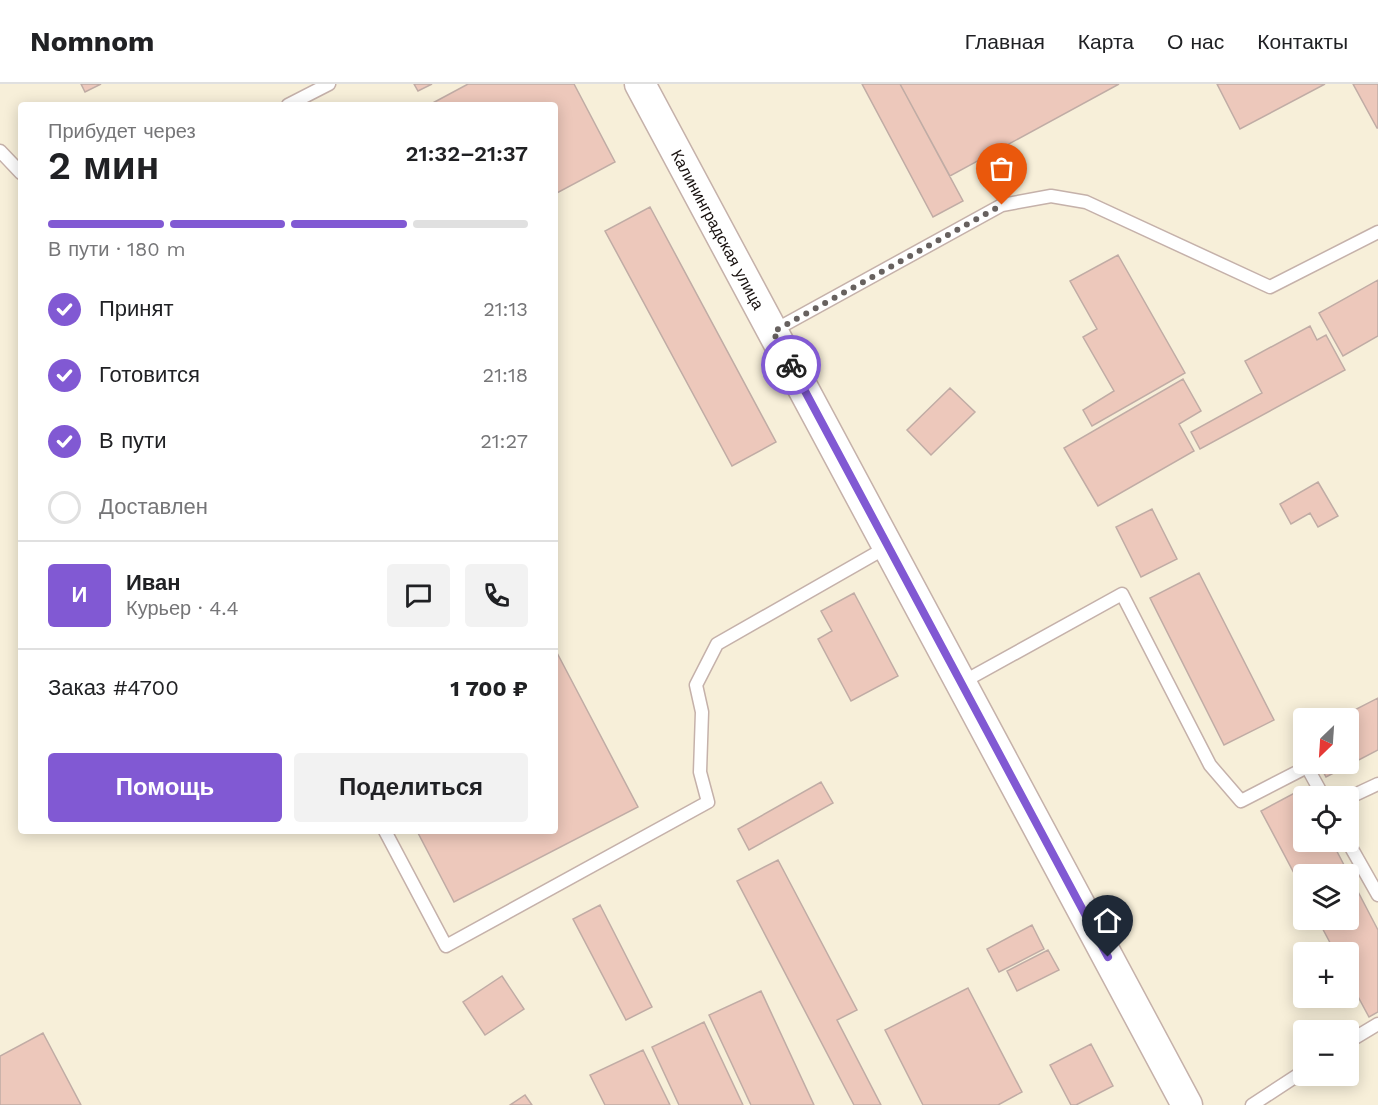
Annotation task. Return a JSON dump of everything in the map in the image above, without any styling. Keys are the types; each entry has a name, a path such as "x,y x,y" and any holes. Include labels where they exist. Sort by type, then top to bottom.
{"street":[{"name":"Калининградская улица","path":"640,84 1187,1105"}],"lane":[{"path":"294,102 329,84"},
{"path":"0,151 18,170"},
{"path":"773,332 1002,205 1051,196 1086,202 1270,287 1378,232"},
{"path":"387,834 446,946 708,802 700,772 702,712 696,684 717,644 888,547"},
{"path":"961,683 1122,594 1210,765 1241,801 1306,767 1317,786"},
{"path":"1359,793 1378,784"},
{"path":"1354,852 1378,896"},
{"path":"1359,1035 1378,1024"},
{"path":"1252,1105 1293,1078"}],"shaded area":[{"path":"0,84 1378,84 1378,1105 0,1105"}],"building":[{"path":"81,84 101,84 85,92"},
{"path":"414,84 432,84 418,91"},
{"path":"468,84 574,84 615,162 558,192 558,102 435,102"},
{"path":"862,84 900,84 963,201 933,217"},
{"path":"900,84 1119,84 950,176"},
{"path":"1217,84 1325,84 1240,129"},
{"path":"1353,84 1378,84 1378,128 1377,128"},
{"path":"650,207 776,442 732,466 605,231"},
{"path":"1118,255 1185,373 1092,426 1083,410 1114,391 1083,337 1097,329 1070,281"},
{"path":"1378,280 1378,336 1343,356 1319,313"},
{"path":"1310,326 1317,340 1326,335 1345,370 1200,449 1191,432 1262,393 1245,361"},
{"path":"1183,379 1201,411 1179,424 1194,451 1098,506 1064,448"},
{"path":"950,388 975,412 931,455 907,430"},
{"path":"1318,482 1338,516 1318,527 1310,513 1291,524 1280,504"},
{"path":"1152,509 1177,559 1141,577 1116,527"},
{"path":"1199,573 1274,720 1224,745 1150,598"},
{"path":"854,593 898,676 851,701 818,639 832,631 821,611"},
{"path":"558,655 638,807 454,902 419,834 558,834"},
{"path":"1378,698 1378,750 1359,760 1359,708"},
{"path":"821,782 833,803 749,850 738,829"},
{"path":"1293,794 1293,852 1337,852 1344,864 1293,864 1293,871 1261,811"},
{"path":"778,860 857,1010 837,1020 881,1105 854,1105 737,881"},
{"path":"1359,894 1378,930 1378,1012 1369,1017 1359,998 1359,942 1330,942 1323,930 1359,930"},
{"path":"600,905 652,1007 626,1020 573,919"},
{"path":"1032,925 1044,949 999,972 987,949"},
{"path":"1048,950 1059,970 1017,991 1007,971"},
{"path":"502,976 524,1009 485,1035 463,1002"},
{"path":"968,988 1022,1092 998,1105 923,1105 885,1030"},
{"path":"761,991 814,1105 751,1105 709,1015"},
{"path":"704,1022 743,1105 679,1105 652,1047"},
{"path":"43,1033 81,1105 0,1105 0,1056"},
{"path":"1091,1044 1113,1086 1076,1105 1071,1105 1050,1065"},
{"path":"643,1050 670,1105 605,1105 590,1075"},
{"path":"525,1095 532,1105 510,1105"}],"way so far":[{"path":"791,365 773,332 1002,205"}],"route":[{"path":"791,365 1108,957"}]}
